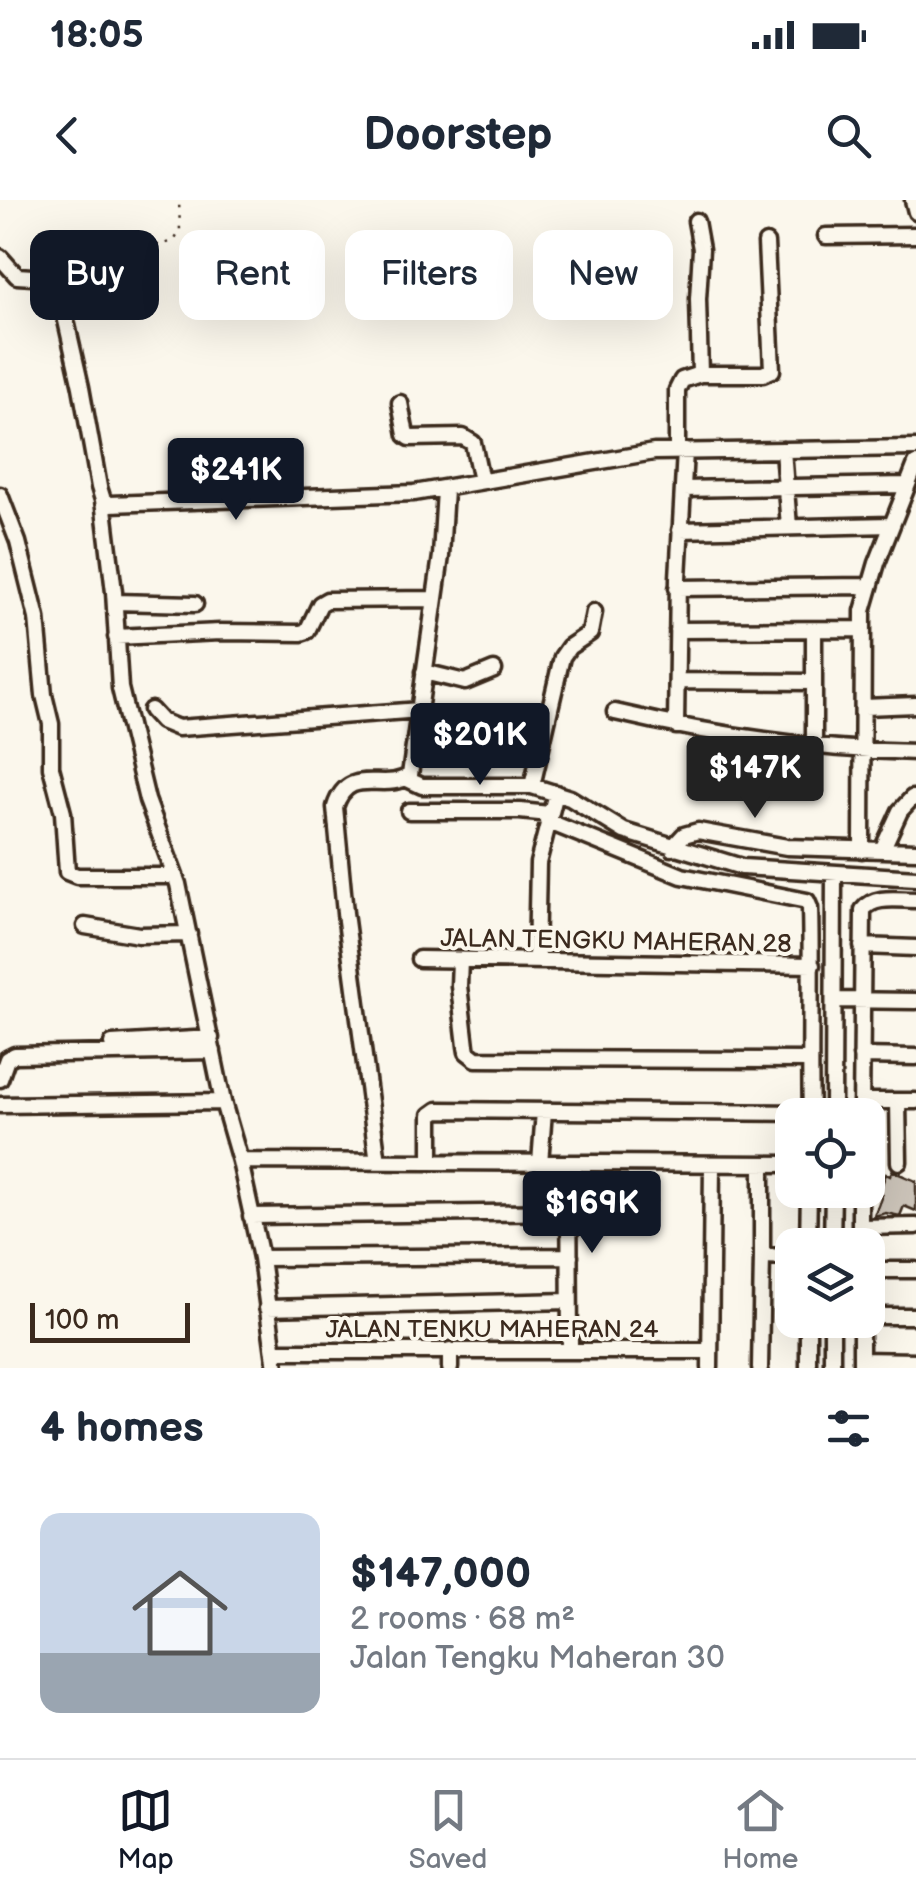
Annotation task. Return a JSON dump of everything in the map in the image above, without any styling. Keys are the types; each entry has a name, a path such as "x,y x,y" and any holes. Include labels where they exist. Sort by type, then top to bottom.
{"street":[{"path":"913,200 916,212"},
{"path":"696,222 701,249 700,374"},
{"path":"826,236 916,235"},
{"path":"676,726 682,489 679,383 700,374 763,374 772,370 766,242"},
{"path":"0,257 17,276 30,277"},
{"path":"65,320 103,500 120,688 147,800 176,876 190,934 223,1102 261,1258 276,1368"},
{"path":"400,404 410,438 463,437 473,443 481,480"},
{"path":"103,500 115,505 202,503 445,490 566,464 681,451 916,448"},
{"path":"783,450 789,527"},
{"path":"862,850 861,629 868,586 916,464"},
{"path":"682,489 906,485"},
{"path":"407,779 412,768 442,556 445,490"},
{"path":"0,495 18,542 38,618 52,767 62,802 66,872 72,876 176,876"},
{"path":"680,530 891,524"},
{"path":"678,588 868,586"},
{"path":"116,637 301,633 307,631 320,604 327,600 434,599"},
{"path":"115,602 196,604"},
{"path":"532,786 562,656 590,633 594,612"},
{"path":"677,630 861,629"},
{"path":"814,630 814,744"},
{"path":"424,672 465,682 494,670"},
{"path":"676,681 814,682"},
{"path":"864,707 916,705"},
{"path":"150,710 161,722 178,728 420,710"},
{"path":"616,712 676,726 864,751 916,752"},
{"path":"378,1162 335,807 340,793 349,785 407,779 422,786 532,786 587,807 624,831 742,866 916,878"},
{"path":"536,961 538,863 556,793"},
{"path":"882,850 900,812 916,798"},
{"path":"409,810 520,810 548,818 682,876 807,902 812,965 810,1098"},
{"path":"672,848 684,835 698,830 756,844 916,851"},
{"path":"833,1098 834,874"},
{"path":"861,1098 862,917 866,905 877,900 916,900"},
{"path":"84,926 139,935 190,934"},
{"path":"862,946 916,948"},
{"name":"JALAN TENGKU MAHERAN 28","path":"419,959 812,965"},
{"path":"460,960 466,1046 476,1059 808,1060"},
{"path":"834,1000 916,1001"},
{"path":"0,1046 212,1044"},
{"path":"0,1079 6,1059 16,1054 212,1044"},
{"path":"861,1056 916,1057"},
{"path":"885,1103 916,1100"},
{"path":"898,1101 899,1162"},
{"path":"0,1106 223,1102"},
{"path":"431,1162 434,1111 775,1114"},
{"path":"540,1163 544,1111"},
{"path":"240,1161 775,1164"},
{"path":"569,1163 573,1206 568,1301 570,1350"},
{"path":"710,1368 712,1164"},
{"path":"760,1368 762,1164"},
{"path":"251,1216 573,1206"},
{"path":"860,1208 861,1227 916,1226"},
{"path":"261,1258 570,1256"},
{"path":"762,1256 775,1256"},
{"path":"885,1270 916,1270"},
{"path":"267,1308 568,1301"},
{"path":"885,1317 916,1316"},
{"path":"808,1338 808,1368"},
{"path":"832,1338 832,1368"},
{"path":"863,1338 861,1364 916,1360"},
{"name":"JALAN TENKU MAHERAN 24","path":"274,1350 710,1351"},
{"path":"450,1350 450,1368"}],"path":[{"path":"159,245 174,241 180,231 179,200"},
{"path":"573,1206 656,1202 656,1164"}],"building":[{"path":"892,1171 916,1181 916,1211 904,1206 900,1216 874,1216 877,1208 885,1208 885,1176"}]}
